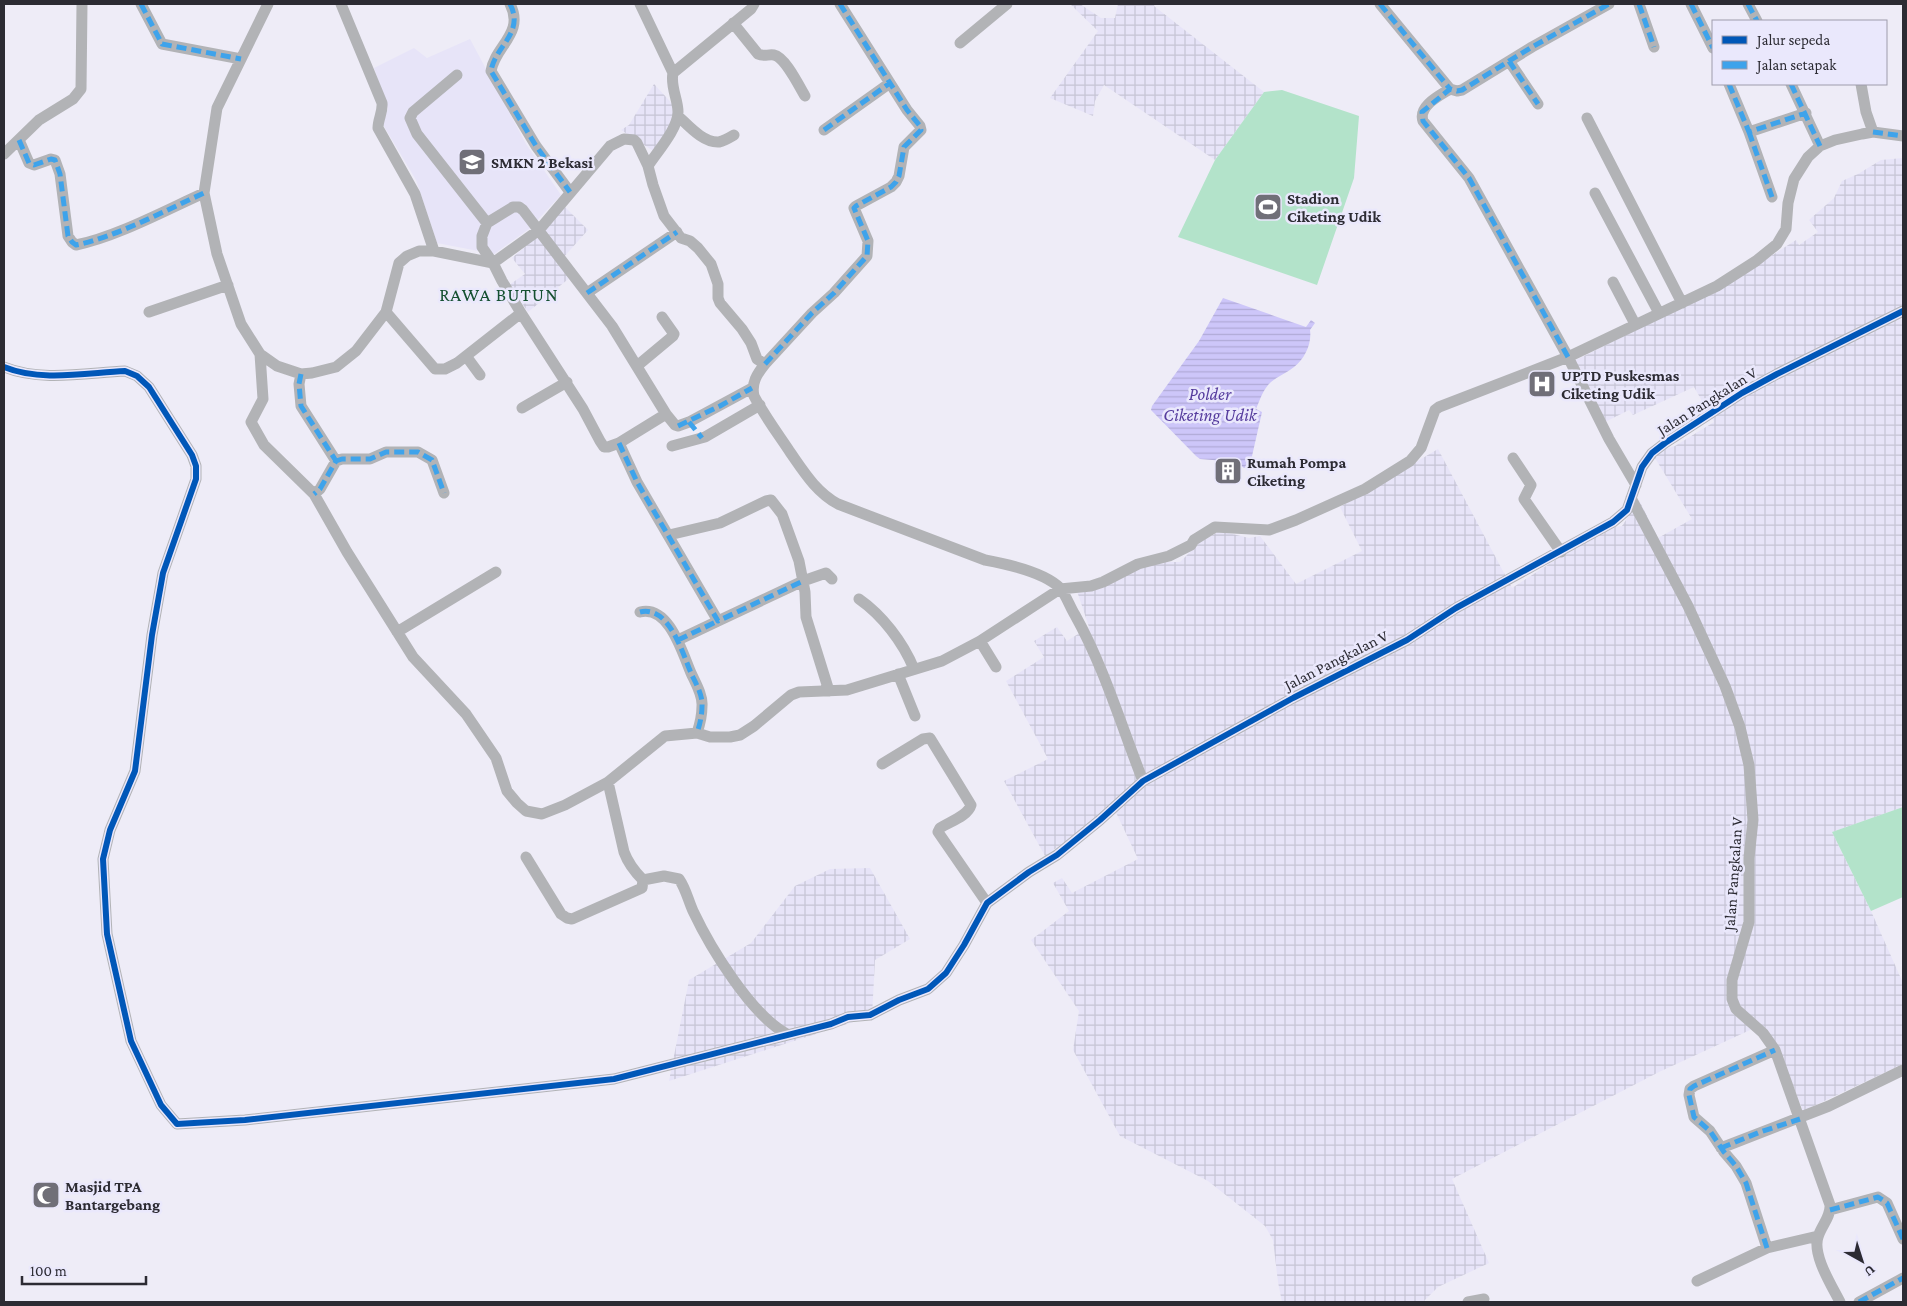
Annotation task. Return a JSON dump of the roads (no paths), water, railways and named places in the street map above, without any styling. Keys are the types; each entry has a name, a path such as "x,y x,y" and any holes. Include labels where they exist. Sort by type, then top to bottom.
{"street":[{"path":"4,154 39,120 73,99 81,89 82,4"},
{"path":"141,4 162,44 241,59"},
{"path":"268,4 217,108 204,193 217,254 241,324 260,354 277,366 301,374 336,367 356,350 386,312 399,263 411,253 434,251 493,262 538,230 610,146 624,139 634,140 637,143 648,166 664,216 681,238 698,248 711,264 717,279 720,303 742,329 751,343 757,359 765,364"},
{"path":"341,4 382,103 383,110 378,119 378,128 415,194 434,251"},
{"path":"510,4 514,11 514,27 493,62 491,72 536,146 570,192"},
{"path":"640,4 673,74 672,79 678,116 672,131 648,166"},
{"path":"673,74 751,9 754,4"},
{"path":"840,4 921,130 904,147 899,176 896,182 891,187 854,208 868,241 867,256 765,364 757,374 752,388 754,396 801,468 814,486 828,499 986,560 1036,574 1049,580 1060,589 1092,646 1143,781"},
{"path":"960,43 1007,4"},
{"path":"1380,4 1450,89 1457,92 1607,4"},
{"path":"1639,4 1654,47"},
{"path":"1691,4 1712,46"},
{"path":"1748,4 1756,20"},
{"path":"733,23 758,54 762,56 774,55 782,59 806,96"},
{"path":"1509,61 1538,104"},
{"path":"456,75 413,112 410,118 417,134 488,222"},
{"path":"824,130 890,83"},
{"path":"1729,85 1749,132 1772,197"},
{"path":"1792,85 1820,146"},
{"path":"1861,85 1866,112 1873,132"},
{"path":"1450,89 1425,108 1422,112 1423,120 1469,178 1568,357 1609,439 1636,485"},
{"path":"1749,132 1806,113"},
{"path":"678,116 691,129 712,141 722,141 734,135"},
{"path":"1587,118 1682,302"},
{"path":"260,354 262,399 252,422 264,445 314,494 347,552 397,632 425,672 466,714 496,758 507,791 526,811 542,814 566,805 608,782 665,736 697,733 710,737 740,735 754,726 790,695 799,692 848,690 942,661 980,641 1060,589 1091,586 1138,564 1169,556 1191,545 1194,540 1216,527 1269,530 1365,489 1410,461 1421,448 1433,414 1439,407 1568,357 1717,286 1756,261 1777,244 1786,230 1788,203 1794,179 1808,157 1820,146 1835,140 1873,132 1903,136"},
{"path":"19,140 29,163 34,165 51,159 55,160 60,174 68,236 76,245 121,230 204,193"},
{"path":"1595,193 1659,313"},
{"path":"666,414 618,443 608,447 604,446 567,382 521,313 493,262 483,250 481,244 482,236 488,222 516,206 523,210 612,326 666,414 675,425 678,426 689,422 752,388"},
{"path":"587,293 677,232"},
{"path":"1613,282 1635,324"},
{"path":"149,312 228,285"},
{"name":"Jalan Pangkalan V","path":"4,367 17,372 38,376 125,371 137,376 149,387 192,454 196,466 196,479 162,573 152,635 135,771 110,830 103,859 107,934 131,1041 161,1106 177,1124 245,1120 614,1079 832,1024 848,1017 870,1015 899,1000 928,989 946,973 987,903 1057,854 1100,820 1143,781 1293,698 1407,640 1456,608 1613,522 1626,510 1642,467 1652,453 1664,443 1742,393 1903,311"},
{"path":"386,312 436,369 446,369 466,356 521,313"},
{"path":"637,366 673,336 674,334 662,317"},
{"path":"466,356 480,375"},
{"path":"301,374 299,384 301,406 336,461"},
{"path":"522,408 567,382"},
{"path":"672,446 702,438 760,405"},
{"path":"689,422 702,438"},
{"path":"618,443 627,464 718,621"},
{"path":"314,494 320,489 336,461 342,458 370,459 386,452 418,452 432,460 444,493"},
{"path":"1513,458 1531,485 1524,499 1561,552"},
{"name":"Jalan Pangkalan V","path":"1631,498 1688,606 1721,678 1737,718 1748,756 1753,804 1748,922 1732,980 1732,999 1736,1009 1763,1033 1774,1050 1800,1119 1830,1210"},
{"path":"669,535 720,523 771,500 782,514 798,561 805,592 806,617 829,691"},
{"path":"397,632 496,572"},
{"path":"678,640 803,581 826,573 832,579"},
{"path":"859,599 868,605 888,626 914,669"},
{"path":"640,612 653,611 678,640 702,704 697,733"},
{"path":"980,641 996,668"},
{"path":"898,674 915,716"},
{"path":"882,764 923,739 930,738 972,805 971,809 940,828 938,832 987,903"},
{"path":"608,782 627,861 643,880"},
{"path":"526,857 561,914 566,918 572,919 642,888 643,880"},
{"path":"643,880 664,876 679,879 717,955 771,1023 787,1034"},
{"path":"1767,1248 1746,1183 1710,1131 1694,1117 1689,1095 1690,1089 1774,1050"},
{"path":"1721,1148 1760,1132 1800,1119 1903,1070"},
{"path":"1840,1302 1816,1248 1818,1236 1830,1210 1878,1197 1887,1203 1903,1237"},
{"path":"1697,1281 1767,1248 1818,1236"},
{"path":"1859,1302 1903,1278"},
{"path":"1468,1302 1484,1299"}],"water":[{"name":"Polder Ciketing Udik","path":"1223,298 1306,327 1311,320 1315,323 1310,330 1309,345 1301,360 1271,382 1262,395 1256,409 1262,412 1250,465 1244,468 1237,462 1200,459 1151,410 1199,341"}],"place":[{"name":"SMKN 2 Bekasi","path":"472,162"},
{"name":"Stadion Ciketing Udik","path":"1268,207"},
{"name":"UPTD Puskesmas Ciketing Udik","path":"1542,384"},
{"name":"Rumah Pompa Ciketing","path":"1228,471"},
{"name":"Masjid TPA Bantargebang","path":"46,1195"}],"district":[{"name":"RAWA BUTUN","path":"499,294"}]}
